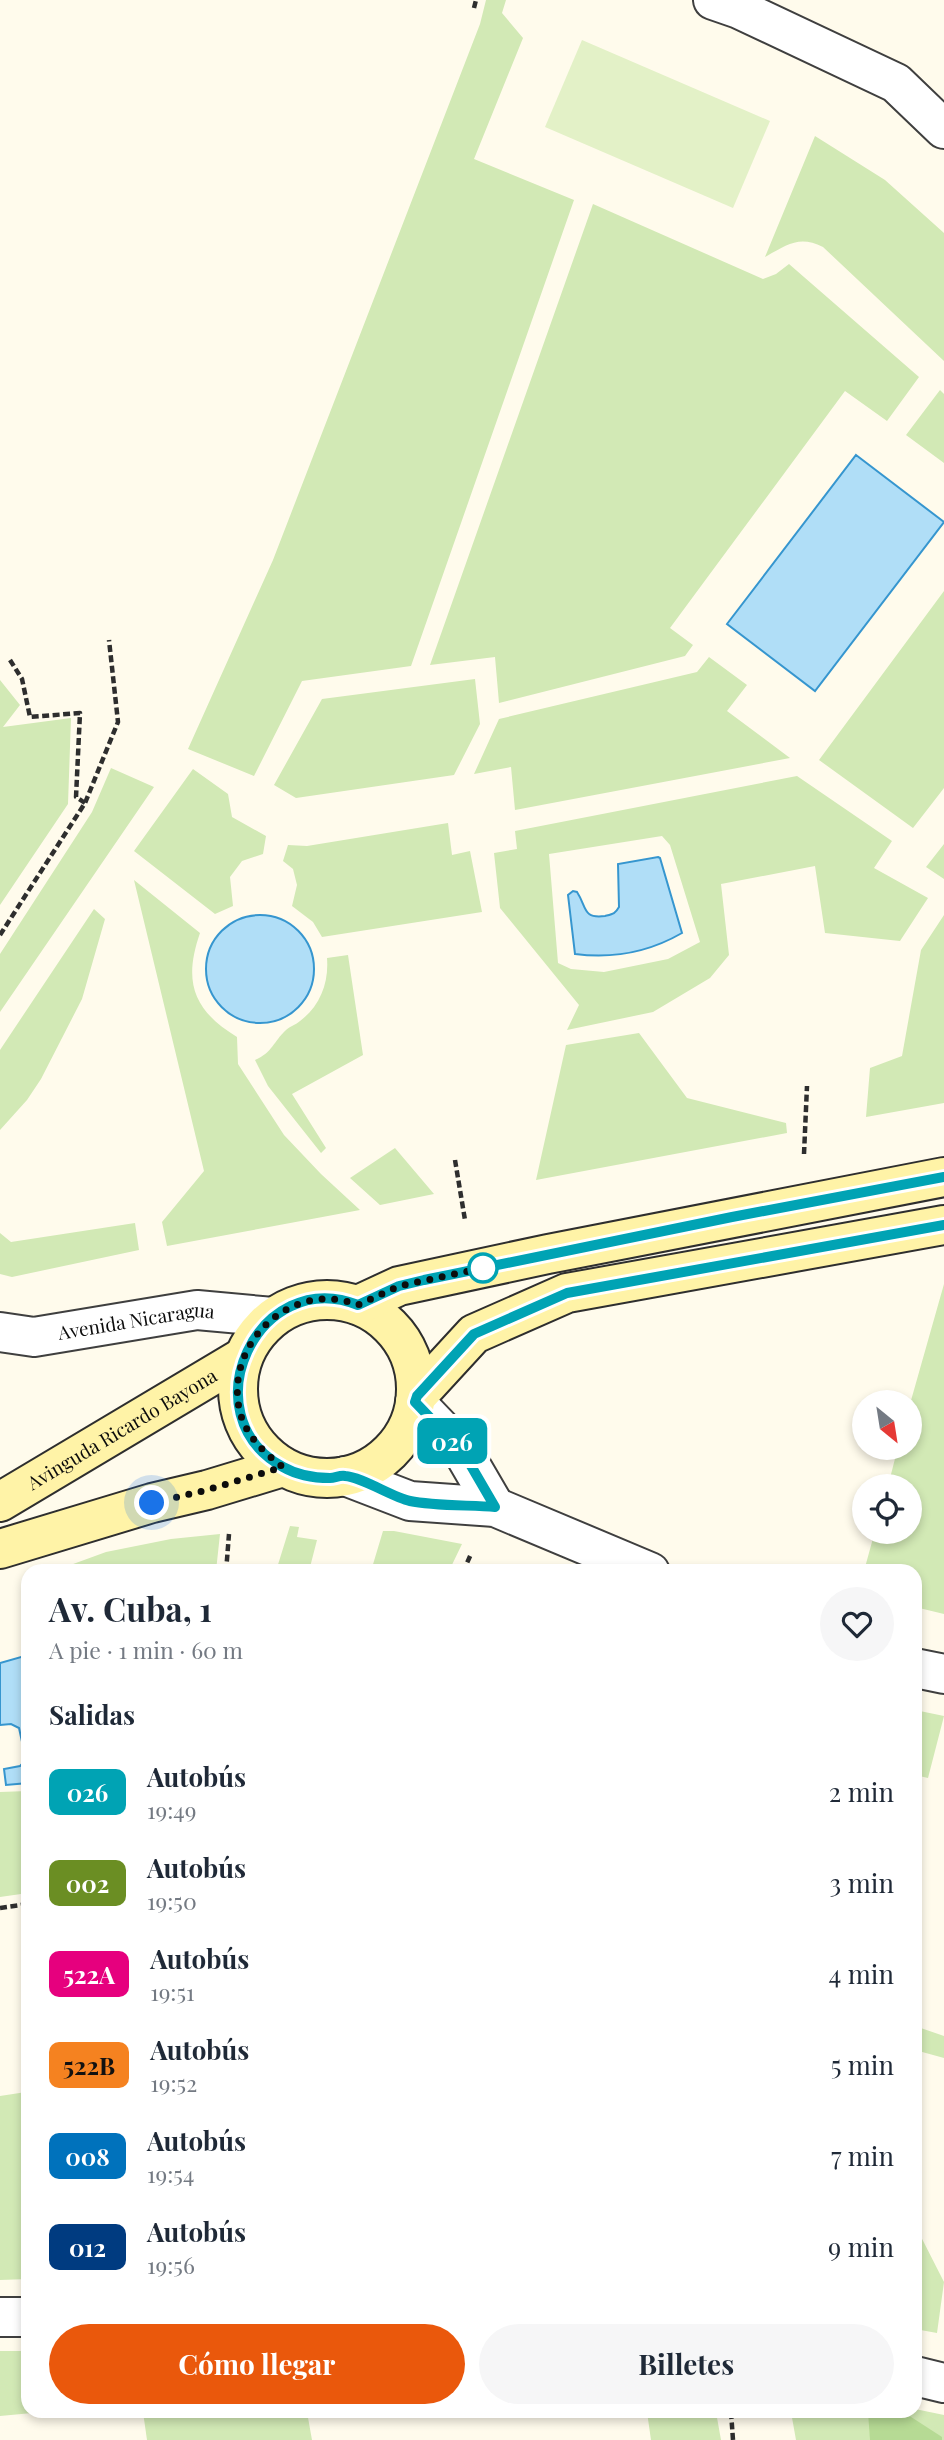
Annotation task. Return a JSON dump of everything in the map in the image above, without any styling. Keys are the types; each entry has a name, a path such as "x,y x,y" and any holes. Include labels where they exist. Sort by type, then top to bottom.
{"main road":[{"path":"358,1305 399,1286 944,1177"},
{"path":"416,1399 474,1334 567,1293 944,1225"},
{"path":"321,1299 346,1301 371,1310 391,1326 406,1346 415,1370 416,1399 411,1421 399,1443 381,1461 358,1473 345,1476 307,1476 283,1467 263,1452 248,1432 239,1408 238,1382 243,1357 255,1335 273,1317 296,1305 321,1299"},
{"name":"Avinguda Ricardo Bayona","path":"0,1502 243,1357"},
{"path":"0,1549 283,1467"}],"street":[{"path":"713,0 739,9 896,83 944,129"},
{"name":"Avenida Nicaragua","path":"0,1332 34,1337 197,1310 273,1317"},
{"path":"416,1399 463,1452 495,1507"},
{"path":"345,1476 410,1501 495,1507 631,1564"},
{"path":"922,1669 944,1674"},
{"path":"0,2317 21,2317"},
{"path":"922,2378 944,2383"}],"path":[{"path":"474,8 476,0"},
{"path":"0,935 85,803 118,722 109,640"},
{"path":"10,660 22,679 30,718 80,713 75,797 85,803"},
{"path":"801,1204 807,1086"},
{"path":"455,1160 473,1270"},
{"path":"0,1908 21,1905"},
{"path":"731,2418 733,2440"}],"green space":[{"path":"486,0 506,0 502,13 523,38 474,159 574,200 411,666 302,681 254,776 188,749 273,560 480,24"},
{"path":"582,40 770,121 733,208 545,127"},
{"path":"815,136 885,180 944,233 944,361 823,247 815,243 793,243 765,257"},
{"path":"593,204 763,279 776,274 789,264 919,377 887,421 845,391 670,628 693,645 685,656 499,703 495,657 430,665"},
{"path":"940,390 944,394 944,463 906,435"},
{"path":"944,591 944,788 913,828 819,760"},
{"path":"709,657 747,685 727,711 790,758 515,810 511,767 474,774 499,719 697,672"},
{"path":"475,679 480,724 454,775 296,798 274,785 322,699"},
{"path":"0,680 20,705 3,727 71,718 68,804 0,905"},
{"path":"111,768 154,787 0,1012 0,954 92,812"},
{"path":"193,769 228,794 232,817 266,836 263,854 242,861 230,877 233,906 215,914 134,851"},
{"path":"797,776 892,841 874,868 928,898 900,941 825,933 815,866 721,884 729,955 710,978 653,1012 567,1030 579,1005 500,908 494,853 517,849 515,831","holes":["662,836 670,845 700,942 668,959 604,972 571,969 558,963 549,854"]},
{"path":"448,823 452,855 470,851 482,912 322,937 313,922 292,906 297,885 293,869 283,861 288,845 307,846"},
{"path":"944,844 944,879 926,867"},
{"path":"134,880 200,933 192,966 196,993 201,1005 222,1027 237,1037 238,1064 284,1135 360,1210 167,1246 162,1222 204,1171"},
{"path":"94,909 105,919 82,999 41,1079 27,1100 0,1130 0,1050"},
{"path":"944,915 944,1103 866,1117 870,1068 902,1056 921,950"},
{"path":"348,955 363,1055 292,1094 326,1148 321,1153 268,1086 255,1060 266,1054 286,1030 307,1015 318,1001 325,985 327,958"},
{"path":"639,1033 687,1098 786,1123 787,1133 536,1180 566,1045"},
{"path":"395,1148 434,1194 380,1205 350,1178"},
{"path":"135,1223 139,1250 12,1277 0,1274 0,1233 11,1242"},
{"path":"944,1284 944,1614 922,1609 922,1564 866,1564 871,1544 922,1544 922,1474 891,1474 895,1460 922,1460 922,1390 914,1390"},
{"path":"290,1526 299,1527 297,1537 317,1540 311,1564 278,1564"},
{"path":"383,1531 462,1544 452,1564 373,1564"},
{"path":"220,1534 217,1564 73,1564 106,1552 171,1539"},
{"path":"922,1711 944,1716 928,1778 922,1777"},
{"path":"21,1791 21,1894 0,1897 0,1792"},
{"path":"922,2028 944,2036 944,2058 922,2052"},
{"path":"21,2093 21,2279 0,2280 0,2096"},
{"path":"922,2239 944,2282 937,2333 922,2330"},
{"path":"0,2351 21,2351 21,2414 0,2416"},
{"path":"922,2410 944,2415 944,2440 796,2440 792,2418 922,2418"},
{"path":"144,2418 308,2418 312,2440 147,2440"},
{"path":"648,2418 717,2418 721,2440 651,2440"},
{"path":"868,2418 913,2418 942,2437 942,2440 870,2440"}],"water":[{"path":"856,455 944,522 815,691 727,624"},
{"path":"658,857 682,933 657,945 617,955 575,954 568,895 573,891 577,892 586,911 592,916 612,914 619,907 618,864"},
{"path":"260,915 281,919 298,931 310,948 314,969 310,990 298,1007 281,1019 260,1023 239,1019 222,1007 210,990 206,969 210,948 222,931 239,919"},
{"path":"21,1657 21,1737 19,1728 11,1724 0,1725 0,1663"},
{"path":"20,1766 21,1784 6,1785 4,1769"}],"bus line":[{"name":"026","path":"944,1177 424,1280 399,1286 358,1305 321,1299 296,1305 273,1317 255,1335 243,1357 238,1382 239,1408 248,1432 263,1452 283,1467 307,1476 345,1476 410,1501 495,1507 463,1452 415,1402 417,1396 474,1334 567,1293 944,1225"}],"route":[{"path":"152,1503 283,1467 263,1452 248,1432 239,1408 238,1382 243,1357 255,1335 273,1317 296,1305 321,1299 358,1305 399,1286 483,1268"}]}
